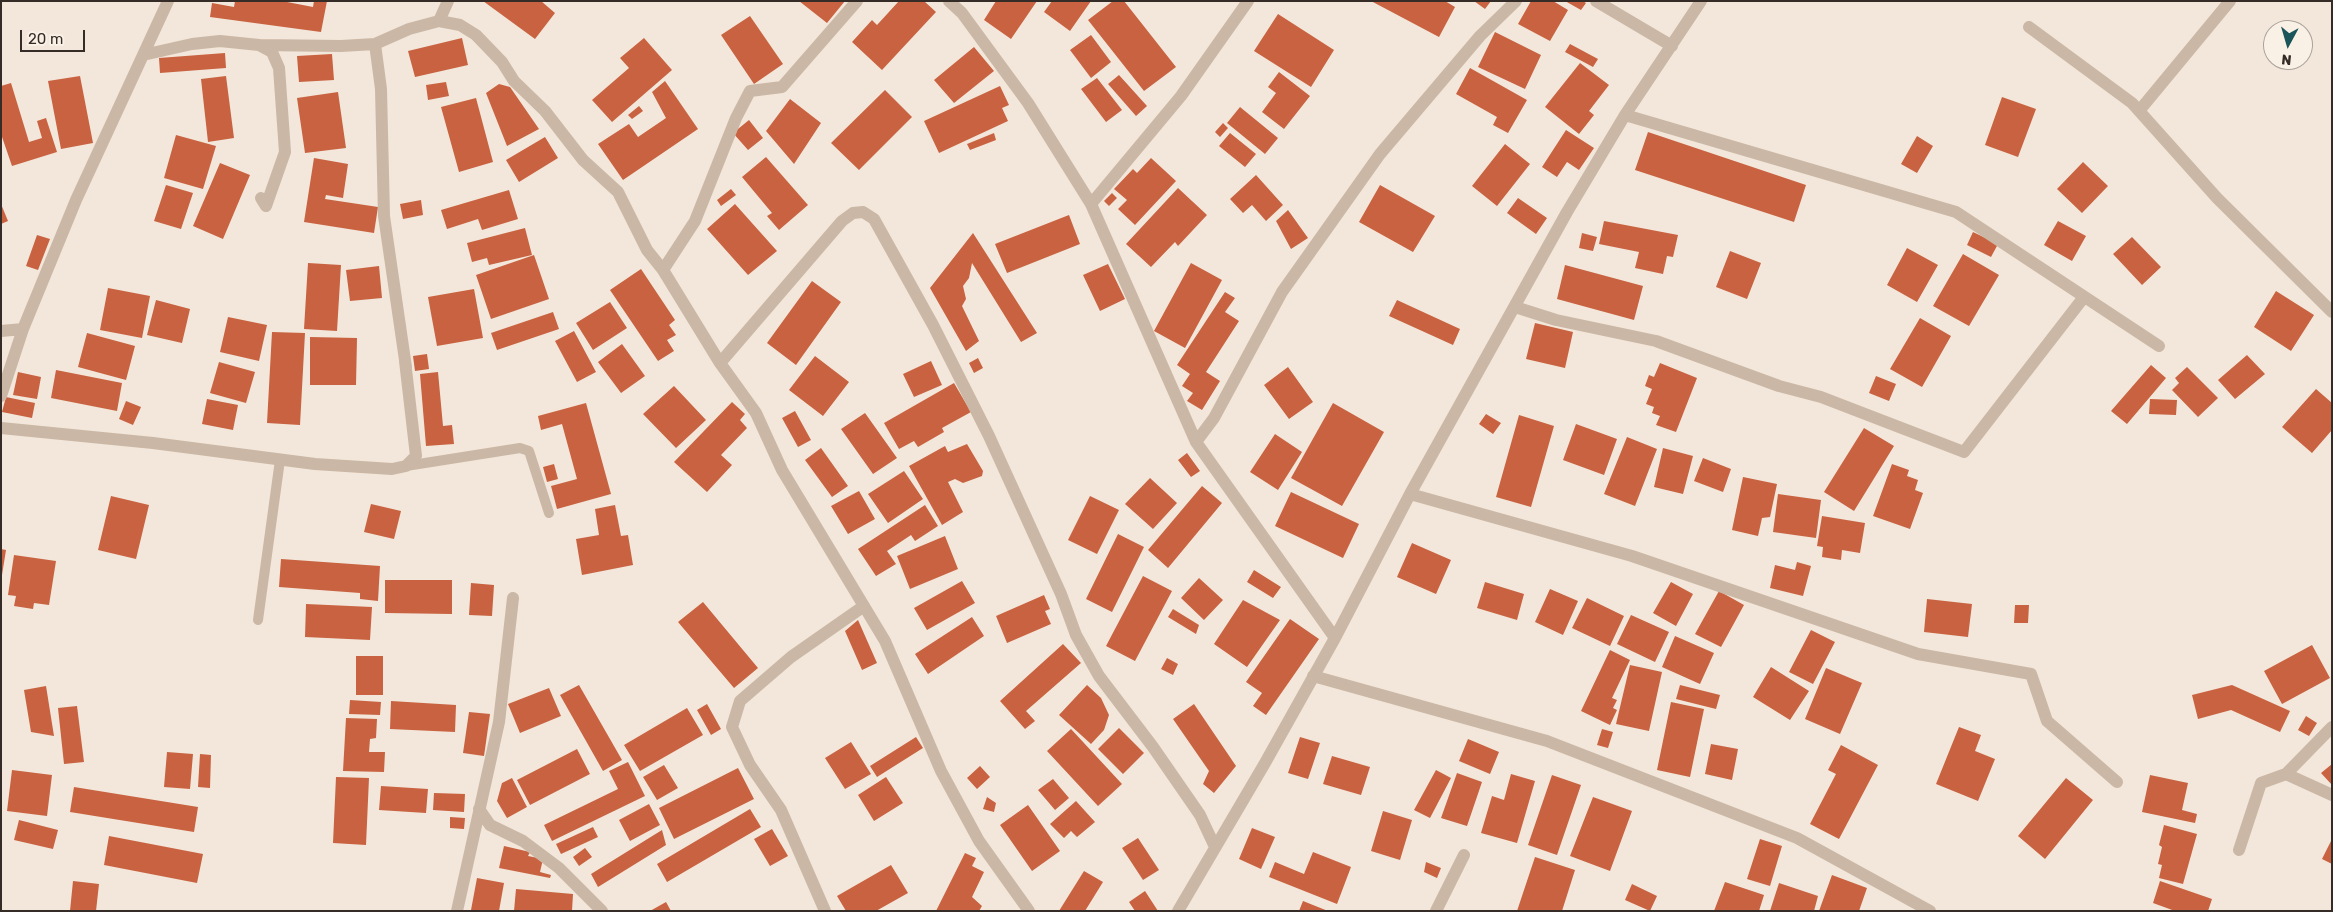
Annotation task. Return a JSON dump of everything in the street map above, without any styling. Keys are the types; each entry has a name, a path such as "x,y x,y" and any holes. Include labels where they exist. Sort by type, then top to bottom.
{"street":[{"path":"1,396 23,329 76,200 168,1"},
{"path":"439,21 448,1"},
{"path":"663,270 695,221 736,118 750,91 782,87 858,1"},
{"path":"949,1 962,13 1028,103 1091,204 1196,442 1335,638"},
{"path":"1091,204 1181,96 1248,1"},
{"path":"1196,442 1214,418 1282,292 1380,154 1480,36 1516,1"},
{"path":"1596,1 1672,46"},
{"path":"1178,911 1335,638 1410,494 1624,115 1702,1"},
{"path":"2139,111 2230,1"},
{"path":"143,55 192,44 220,41 259,45 340,46 375,44 409,29 439,21 460,25 476,35 502,62 514,81 545,111 583,160 618,192 647,250 663,270 720,363 756,413 782,470 886,641 941,771 979,841 1030,911"},
{"path":"2029,27 2132,103 2217,198 2332,312"},
{"path":"1,428 280,460 392,469 406,466 416,456 406,364 384,216 381,89 375,44"},
{"path":"259,45 272,52 277,61 286,152 266,206 261,198"},
{"path":"1624,115 1956,212 2159,346"},
{"path":"720,363 842,221 853,213 863,212 874,219 934,325 990,436 1061,594 1076,634 1099,676 1153,747 1200,815 1215,848"},
{"path":"1515,307 1556,320 1656,341 1779,386 1838,404 1964,452 2084,297"},
{"path":"1,331 23,329"},
{"path":"1410,494 1632,556 1918,654 2031,674 2047,721 2117,782"},
{"path":"457,911 499,722 513,598"},
{"path":"824,911 781,810 750,765 732,727 740,701 790,657 864,606"},
{"path":"1313,676 1547,742 1797,838 1930,911"},
{"path":"2239,850 2261,783 2286,774 2332,727"},
{"path":"2286,774 2332,796"},
{"path":"479,808 490,825 523,841 559,868 602,911"},
{"path":"474,830 490,825"},
{"path":"1436,911 1464,855"}],"lane":[{"path":"406,466 520,448 529,451 549,513"},
{"path":"258,620 280,460"}],"building":[{"path":"235,1 282,1 313,7 314,1 327,1 321,32 210,17 212,3 234,7"},
{"path":"483,1 541,1 555,13 535,39"},
{"path":"799,1 845,1 827,23"},
{"path":"899,1 924,1 936,12 882,70 852,42 872,20 877,25"},
{"path":"996,1 1037,1 1011,39 984,20"},
{"path":"1052,1 1091,1 1070,31 1044,12"},
{"path":"1113,1 1124,1 1176,67 1144,91 1088,20"},
{"path":"1371,1 1445,1 1455,7 1439,37"},
{"path":"1474,1 1491,1 1485,9"},
{"path":"1531,1 1553,1 1568,10 1550,41 1518,24"},
{"path":"1565,1 1583,1 1586,3 1581,10"},
{"path":"1278,14 1334,50 1311,87 1254,51"},
{"path":"750,16 783,64 754,84 721,35"},
{"path":"1495,32 1541,55 1525,89 1478,67"},
{"path":"1091,35 1111,62 1091,78 1070,50"},
{"path":"462,38 468,65 415,77 408,51"},
{"path":"644,38 672,70 612,122 592,100 629,68 620,58"},
{"path":"1570,44 1598,59 1593,67 1565,52"},
{"path":"974,47 994,71 954,103 934,80"},
{"path":"225,53 226,68 160,73 159,58"},
{"path":"332,54 334,80 299,82 297,56"},
{"path":"1580,63 1609,85 1589,111 1594,115 1579,134 1545,107"},
{"path":"1470,68 1527,100 1508,133 1493,125 1497,117 1456,94"},
{"path":"1279,72 1310,96 1284,129 1262,112 1276,93 1268,87"},
{"path":"1119,75 1147,106 1136,116 1108,84"},
{"path":"80,76 93,143 61,149 48,81"},
{"path":"226,76 234,138 208,142 201,79"},
{"path":"1097,78 1122,110 1106,122 1081,89"},
{"path":"665,81 698,129 623,180 598,144 629,124 638,137 666,118 652,92"},
{"path":"446,82 449,96 428,100 426,85"},
{"path":"11,83 29,142 42,138 37,121 46,118 57,152 12,166 1,134 1,86"},
{"path":"499,84 510,87 539,129 507,146 486,93"},
{"path":"1000,86 1009,105 1002,108 1008,121 939,153 924,121"},
{"path":"885,90 912,117 859,170 831,143"},
{"path":"338,92 346,148 305,153 297,98"},
{"path":"2002,97 2036,109 2018,157 1985,145"},
{"path":"476,98 493,162 459,172 441,107"},
{"path":"790,99 821,123 794,164 766,131"},
{"path":"639,106 643,111 632,119 628,115"},
{"path":"1240,107 1278,138 1265,154 1227,123"},
{"path":"749,120 763,138 748,150 733,133"},
{"path":"1223,123 1228,128 1220,137 1215,132"},
{"path":"1566,130 1594,148 1579,170 1567,162 1557,177 1542,167"},
{"path":"1648,132 1806,185 1794,222 1635,170"},
{"path":"994,133 996,140 970,150 967,144"},
{"path":"1230,133 1256,154 1245,167 1219,146"},
{"path":"176,135 216,146 203,189 164,178"},
{"path":"1917,136 1933,146 1917,173 1901,164"},
{"path":"545,137 558,158 519,182 506,160"},
{"path":"1505,144 1530,164 1497,206 1472,186"},
{"path":"766,157 808,205 779,230 767,216 772,213 742,177"},
{"path":"314,158 348,164 343,198 326,195 325,199 378,207 374,233 304,222"},
{"path":"1151,158 1176,181 1135,225 1118,209 1127,200 1114,189 1133,169 1137,173"},
{"path":"2083,162 2108,186 2082,213 2057,189"},
{"path":"220,163 250,175 223,239 193,226"},
{"path":"1256,175 1283,205 1266,221 1252,205 1243,213 1230,199"},
{"path":"166,185 193,193 181,229 154,221"},
{"path":"1380,185 1435,216 1413,252 1359,222"},
{"path":"1178,188 1207,215 1178,246 1175,242 1151,267 1126,244"},
{"path":"731,189 736,195 721,206 717,200"},
{"path":"509,190 518,219 482,230 478,219 447,229 441,210"},
{"path":"1112,193 1117,198 1109,206 1104,201"},
{"path":"1518,198 1547,218 1536,234 1507,213"},
{"path":"421,200 423,215 403,219 400,204"},
{"path":"1,204 8,221 1,224"},
{"path":"735,204 777,251 748,275 707,229"},
{"path":"1288,210 1308,238 1291,249 1276,221"},
{"path":"1069,215 1080,244 1007,273 995,244"},
{"path":"1604,221 1678,235 1673,257 1667,256 1663,274 1635,268 1639,252 1599,244"},
{"path":"2058,221 2086,236 2072,261 2044,245"},
{"path":"525,228 532,255 489,265 487,258 472,262 467,243"},
{"path":"1973,232 1998,244 1991,257 1967,245"},
{"path":"973,233 1037,333 1021,342 972,263 969,278 963,286 966,299 962,306 979,341 966,351 930,288"},
{"path":"1582,233 1597,237 1593,251 1579,248"},
{"path":"37,235 50,239 38,270 26,266"},
{"path":"2132,237 2161,267 2142,285 2113,254"},
{"path":"1907,248 1938,265 1917,302 1887,285"},
{"path":"1730,251 1761,263 1747,299 1716,287"},
{"path":"1963,254 1999,275 1969,326 1933,306"},
{"path":"534,255 549,299 491,319 476,275"},
{"path":"308,263 341,265 337,331 304,329"},
{"path":"1191,263 1222,280 1185,348 1154,331"},
{"path":"1108,264 1125,299 1100,311 1083,275"},
{"path":"1565,265 1643,286 1634,320 1557,299"},
{"path":"379,266 382,298 350,301 346,270"},
{"path":"641,269 675,320 669,325 676,335 667,340 674,351 658,361 610,290"},
{"path":"812,281 841,302 796,365 767,343"},
{"path":"108,288 150,296 142,338 100,330"},
{"path":"474,289 483,338 437,346 428,297"},
{"path":"2276,291 2314,315 2291,351 2254,327"},
{"path":"1225,292 1235,298 1225,312 1239,321 1206,372 1220,381 1202,410 1187,401 1193,393 1182,386 1190,374 1177,365"},
{"path":"156,300 190,309 182,343 147,335"},
{"path":"1397,300 1460,329 1453,345 1389,316"},
{"path":"610,302 627,328 593,350 576,323"},
{"path":"553,312 559,329 497,350 491,333"},
{"path":"228,317 267,325 259,361 220,352"},
{"path":"1920,318 1951,336 1922,387 1890,369"},
{"path":"1535,323 1573,332 1565,368 1526,359"},
{"path":"574,331 596,372 577,382 555,341"},
{"path":"272,332 305,333 300,425 267,423"},
{"path":"87,333 135,346 126,380 78,367"},
{"path":"310,337 357,338 356,385 310,385"},
{"path":"622,344 645,376 621,393 598,362"},
{"path":"427,354 429,369 415,371 413,356"},
{"path":"2247,355 2265,374 2235,399 2218,380"},
{"path":"815,356 849,382 823,416 789,390"},
{"path":"978,358 983,368 974,373 969,363"},
{"path":"931,361 942,385 914,397 903,374"},
{"path":"219,362 255,372 246,403 210,393"},
{"path":"1660,363 1697,378 1676,432 1656,425 1660,416 1652,413 1654,407 1646,404 1652,389 1645,386 1649,375 1654,377"},
{"path":"2151,365 2166,378 2127,424 2111,411"},
{"path":"1288,367 1313,402 1289,419 1264,385"},
{"path":"2187,367 2218,398 2198,417 2172,390 2179,383 2175,378"},
{"path":"56,370 122,383 117,411 51,398"},
{"path":"18,372 41,377 37,399 13,395"},
{"path":"438,372 443,426 452,425 454,444 426,446 420,374"},
{"path":"1876,376 1896,384 1889,401 1869,393"},
{"path":"954,383 971,412 942,428 944,432 918,447 914,441 899,449 884,423"},
{"path":"674,386 706,420 676,448 643,414"},
{"path":"2316,389 2332,403 2332,430 2312,453 2282,427"},
{"path":"6,397 35,403 32,418 2,412"},
{"path":"207,399 238,405 233,430 202,424"},
{"path":"2150,399 2177,400 2176,415 2149,414"},
{"path":"126,401 141,407 133,425 119,419"},
{"path":"732,402 745,414 740,420 747,428 721,455 732,465 707,492 674,462"},
{"path":"586,403 611,494 557,509 551,486 577,479 562,424 541,430 538,416"},
{"path":"1333,403 1384,432 1342,506 1291,478"},
{"path":"795,411 811,440 798,447 782,418"},
{"path":"865,413 897,458 873,474 841,429"},
{"path":"1486,414 1501,423 1493,434 1479,424"},
{"path":"1519,415 1554,426 1531,507 1496,497"},
{"path":"1576,424 1617,439 1604,475 1563,460"},
{"path":"1864,428 1894,446 1854,511 1824,492"},
{"path":"1275,434 1302,452 1278,490 1250,472"},
{"path":"1627,437 1657,449 1635,506 1604,494"},
{"path":"967,444 983,471 982,476 963,483 955,479 948,482 963,512 942,525 909,466 945,446 948,452"},
{"path":"821,448 848,486 832,497 805,460"},
{"path":"1663,448 1693,456 1683,494 1654,487"},
{"path":"1187,453 1200,471 1191,477 1178,460"},
{"path":"1703,458 1731,469 1723,492 1694,481"},
{"path":"554,464 558,479 547,482 543,467"},
{"path":"1892,464 1909,470 1907,476 1918,480 1915,490 1923,493 1910,529 1873,516"},
{"path":"904,471 923,499 888,523 868,494"},
{"path":"1743,477 1777,484 1770,517 1762,518 1758,536 1732,530"},
{"path":"1150,478 1177,503 1153,529 1125,504"},
{"path":"1202,486 1222,503 1168,568 1148,550"},
{"path":"859,491 875,519 848,534 831,506"},
{"path":"1291,492 1359,524 1343,558 1275,526"},
{"path":"1778,494 1821,500 1816,538 1773,532"},
{"path":"111,496 149,505 136,559 98,550"},
{"path":"1090,496 1119,510 1097,554 1068,540"},
{"path":"371,504 401,511 394,539 364,532"},
{"path":"615,505 621,536 628,535 633,565 582,575 576,539 599,535 595,509"},
{"path":"925,505 938,526 915,541 911,535 887,551 896,564 876,576 858,549"},
{"path":"1822,516 1865,523 1860,553 1842,550 1841,560 1822,557 1823,547 1817,546"},
{"path":"1118,534 1144,547 1112,612 1086,599"},
{"path":"945,536 958,569 910,589 897,556"},
{"path":"1412,543 1451,560 1436,594 1397,577"},
{"path":"1,549 6,550 2,575 1,575"},
{"path":"14,555 56,561 49,605 34,603 33,609 14,606 16,596 8,595"},
{"path":"281,559 380,566 378,601 360,599 360,593 279,587"},
{"path":"1797,562 1811,566 1803,596 1770,588 1775,565 1795,570"},
{"path":"1254,570 1281,587 1273,598 1247,582"},
{"path":"1143,576 1172,591 1135,661 1106,646"},
{"path":"1199,578 1223,600 1204,620 1181,598"},
{"path":"385,580 452,580 452,614 385,613"},
{"path":"962,581 975,603 927,630 914,608"},
{"path":"1485,582 1524,594 1517,620 1477,608"},
{"path":"1671,582 1693,594 1676,626 1653,613"},
{"path":"471,583 494,585 492,616 469,615"},
{"path":"1550,589 1578,601 1563,635 1535,622"},
{"path":"1719,591 1744,605 1721,647 1695,634"},
{"path":"1044,595 1050,609 1045,611 1051,624 1007,643 996,616"},
{"path":"1587,598 1624,616 1610,646 1572,628"},
{"path":"1927,599 1972,604 1968,637 1924,632"},
{"path":"1243,600 1280,620 1247,667 1214,644"},
{"path":"703,602 758,668 734,688 678,622"},
{"path":"306,604 372,607 370,640 305,637"},
{"path":"2015,605 2029,605 2028,623 2014,623"},
{"path":"1173,609 1199,625 1196,634 1168,617"},
{"path":"1631,615 1669,632 1655,662 1617,644"},
{"path":"972,617 984,636 928,674 915,654"},
{"path":"1290,619 1319,639 1266,715 1253,706 1262,693 1246,682"},
{"path":"858,620 877,663 862,670 845,631"},
{"path":"1811,630 1835,642 1813,684 1789,672"},
{"path":"1675,636 1714,653 1700,684 1662,667"},
{"path":"1063,644 1081,663 1026,711 1035,721 1025,729 1000,701"},
{"path":"2312,645 2330,678 2282,704 2264,671"},
{"path":"1610,650 1630,660 1612,698 1617,700 1613,708 1617,710 1610,725 1581,711"},
{"path":"356,656 383,656 383,695 356,695"},
{"path":"1167,658 1178,664 1173,675 1161,669"},
{"path":"1630,665 1662,672 1649,731 1616,724"},
{"path":"1771,667 1809,691 1790,720 1753,697"},
{"path":"1826,668 1862,683 1840,734 1805,719"},
{"path":"579,685 622,760 603,771 560,695"},
{"path":"1087,685 1101,698 1109,715 1104,730 1091,744 1059,715"},
{"path":"1680,685 1720,695 1716,709 1676,699"},
{"path":"2232,685 2290,711 2280,732 2231,710 2198,719 2192,695"},
{"path":"46,686 54,736 31,732 24,690"},
{"path":"549,688 561,716 520,733 508,704"},
{"path":"350,700 381,702 380,715 349,714"},
{"path":"391,701 456,705 455,732 390,729"},
{"path":"1671,702 1704,709 1690,777 1657,770"},
{"path":"707,704 721,729 711,735 697,710"},
{"path":"1194,704 1236,766 1214,793 1203,784 1209,771 1173,719"},
{"path":"77,706 84,762 64,764 58,708"},
{"path":"687,708 703,735 640,771 624,745"},
{"path":"469,712 490,714 484,756 463,753"},
{"path":"2306,716 2317,723 2309,736 2298,730"},
{"path":"346,718 377,719 376,738 370,739 369,752 385,752 384,772 343,771"},
{"path":"1959,727 1981,735 1975,751 1995,759 1978,801 1936,784"},
{"path":"1119,728 1144,753 1123,774 1098,749"},
{"path":"1071,729 1122,784 1098,806 1047,751"},
{"path":"1602,729 1613,732 1608,748 1597,745"},
{"path":"916,737 923,748 877,777 870,766"},
{"path":"1300,737 1320,743 1308,779 1288,773"},
{"path":"1468,739 1499,752 1490,774 1459,761"},
{"path":"851,742 871,774 845,789 825,758"},
{"path":"1711,744 1738,749 1732,780 1705,774"},
{"path":"1841,745 1878,765 1839,839 1810,824 1836,774 1828,770"},
{"path":"577,749 590,774 530,805 517,780"},
{"path":"167,752 193,754 190,789 164,787"},
{"path":"200,754 211,755 210,788 198,787"},
{"path":"1332,756 1370,767 1361,795 1323,784"},
{"path":"628,762 645,796 552,841 544,825 618,789 609,771"},
{"path":"2332,764 2332,785 2321,773"},
{"path":"664,765 678,788 657,800 643,777"},
{"path":"980,766 990,777 977,789 967,778"},
{"path":"738,768 754,799 674,839 659,808"},
{"path":"12,770 52,775 47,816 7,811"},
{"path":"1436,770 1451,778 1430,818 1414,810"},
{"path":"1457,773 1482,782 1467,826 1441,818"},
{"path":"1511,774 1535,781 1517,843 1481,833 1492,796 1504,800"},
{"path":"1552,775 1581,785 1557,855 1528,845"},
{"path":"2150,775 2188,783 2182,810 2197,814 2195,823 2142,812"},
{"path":"336,777 369,778 366,845 333,843"},
{"path":"886,777 903,803 874,821 858,795"},
{"path":"512,778 527,807 507,818 497,801 502,783"},
{"path":"2066,778 2093,800 2045,859 2018,836"},
{"path":"1053,779 1069,798 1055,810 1038,790"},
{"path":"381,786 428,789 426,813 379,810"},
{"path":"74,787 198,807 194,832 70,812"},
{"path":"434,793 465,794 464,812 433,810"},
{"path":"987,797 996,803 994,812 983,809"},
{"path":"1593,797 1632,811 1610,871 1570,856"},
{"path":"1076,801 1095,822 1077,837 1071,831 1064,838 1050,824"},
{"path":"649,804 660,825 630,841 619,820"},
{"path":"1028,805 1060,851 1032,871 1000,825"},
{"path":"750,809 761,827 667,882 657,864"},
{"path":"1383,811 1412,820 1400,860 1371,851"},
{"path":"450,817 465,818 464,829 450,828"},
{"path":"19,820 58,830 53,849 14,840"},
{"path":"2164,825 2197,834 2183,884 2159,878 2162,865 2158,864 2162,847 2159,845"},
{"path":"593,827 598,837 561,854 556,844"},
{"path":"1252,828 1275,837 1261,869 1239,859"},
{"path":"772,829 788,856 770,866 754,839"},
{"path":"662,830 666,845 598,887 591,874"},
{"path":"109,836 203,854 197,883 104,865"},
{"path":"1138,838 1159,870 1143,880 1122,848"},
{"path":"1760,839 1782,846 1770,886 1747,879"},
{"path":"2332,839 2332,864 2322,859"},
{"path":"504,846 530,852 528,856 543,859 540,872 551,875 550,878 499,868"},
{"path":"585,848 592,857 579,866 573,857"},
{"path":"1313,852 1351,867 1337,904 1269,877 1275,862 1304,874"},
{"path":"965,853 976,858 972,866 984,872 972,897 982,906 979,911 936,911"},
{"path":"1535,857 1575,870 1562,911 1517,911"},
{"path":"1426,862 1441,868 1437,878 1424,872"},
{"path":"891,865 908,893 876,911 846,911 837,896"},
{"path":"1084,871 1103,882 1085,911 1059,911"},
{"path":"1832,875 1867,888 1859,911 1819,911"},
{"path":"477,878 504,883 499,911 471,910"},
{"path":"73,881 99,884 96,911 70,911"},
{"path":"2160,881 2212,899 2208,911 2175,911 2153,903"},
{"path":"1725,882 1764,895 1759,911 1714,911"},
{"path":"1779,883 1818,896 1814,911 1770,911"},
{"path":"1632,884 1657,896 1650,911 1625,900"},
{"path":"516,889 573,894 572,911 514,911"},
{"path":"1145,891 1158,911 1135,911 1129,902"},
{"path":"1303,901 1328,911 1299,911"},
{"path":"666,902 671,911 650,911"}]}
